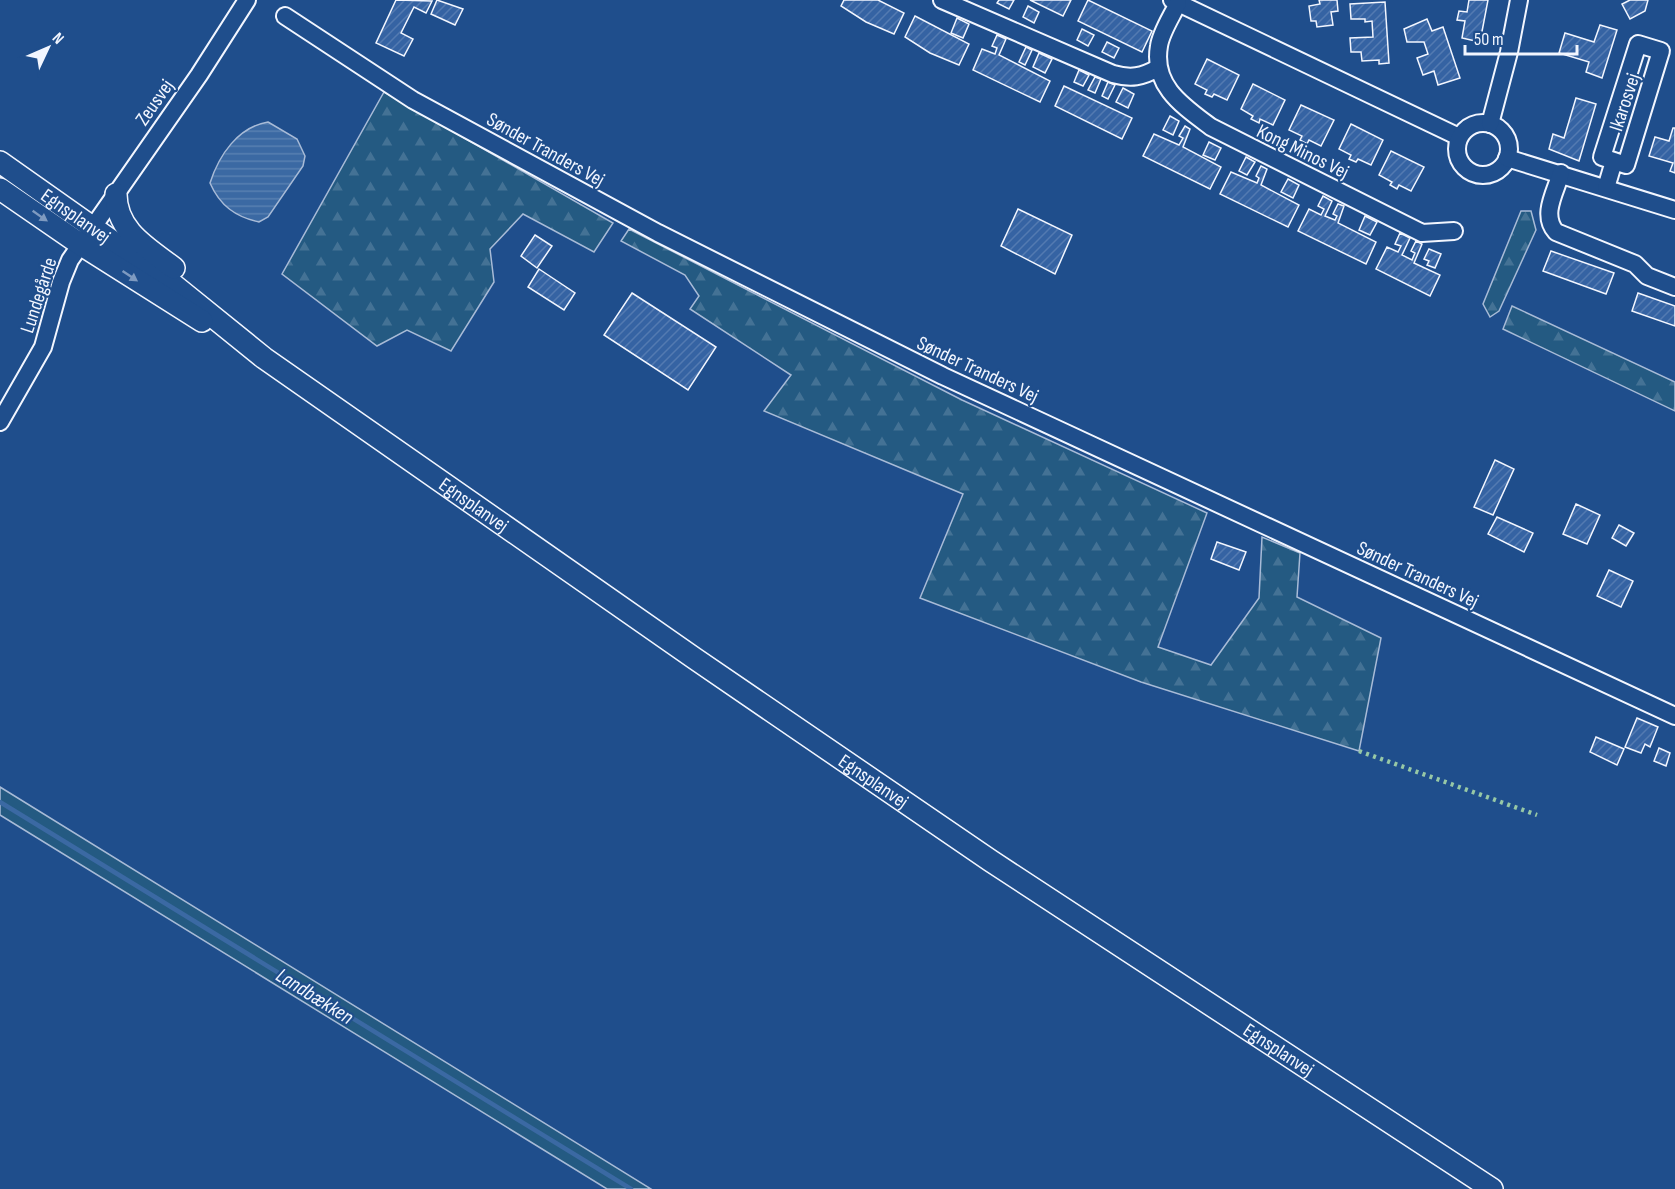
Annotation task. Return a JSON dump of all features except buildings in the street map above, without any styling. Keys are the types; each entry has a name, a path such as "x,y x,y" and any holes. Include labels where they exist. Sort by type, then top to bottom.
{"main road":[{"name":"Egnsplanvej","path":"0,162 170,282 264,358"},
{"name":"Egnsplanvej","path":"0,189 160,296 264,358 991,861 1492,1189"},
{"path":"116,194 118,214 129,232 267,343 363,427"}],"street":[{"name":"Zeusvej","path":"93,226 247,0"},
{"path":"942,0 1127,78 1145,75 1158,68 1159,44 1175,2 1459,137"},
{"path":"1490,124 1509,52 1519,0"},
{"name":"Sønder Tranders Vej","path":"285,16 413,100 658,233 954,381 1675,716"},
{"name":"Ikarosvej","path":"1638,44 1661,51 1626,165 1614,161 1602,157 1638,44"},
{"name":"Kong Minos Vej","path":"1158,68 1166,88 1183,106 1210,127 1422,233 1454,231"},
{"path":"1490,124 1498,128 1508,141 1507,158 1497,171 1480,175 1472,173 1460,162 1457,145 1459,137 1472,125 1490,124"},
{"path":"1507,158 1675,210"},
{"path":"1606,188 1614,161"},
{"path":"1561,173 1548,214 1550,225 1556,232 1635,264 1647,276 1675,287"},
{"name":"Lundegårde","path":"0,422 44,347 65,270 93,226"}],"green space":[{"path":"384,92 613,223 594,252 523,214 490,249 494,282 451,351 407,330 377,346 282,274"},
{"path":"1521,211 1531,211 1536,230 1499,311 1490,317 1483,304"},
{"path":"629,229 962,400 1207,513 1158,647 1211,665 1259,598 1262,537 1300,553 1297,597 1381,638 1359,751 1141,682 920,598 963,494 764,411 791,375 690,309 699,296 685,275 621,241"},
{"path":"1512,306 1675,382 1675,411 1503,329"},
{"path":"0,787 651,1189 607,1189 0,815"}],"shaded area":[{"path":"268,122 297,139 305,156 303,166 268,217 259,222 236,214 224,204 210,183 219,162 231,144 248,130"}],"waterway":[{"name":"Landbækken","path":"0,802 631,1189"}],"hedge":[{"path":"1359,751 1537,815"}]}
